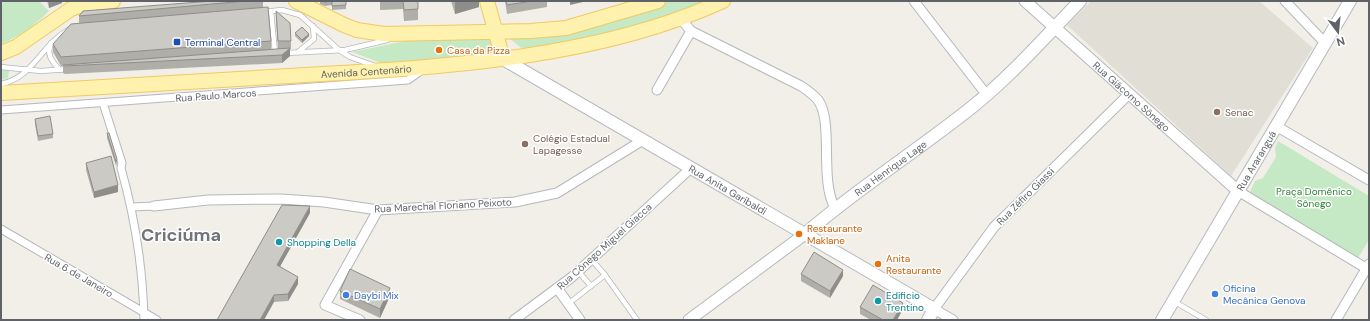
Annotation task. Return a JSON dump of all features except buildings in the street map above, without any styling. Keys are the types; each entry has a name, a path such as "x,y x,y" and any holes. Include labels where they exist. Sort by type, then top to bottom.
{"main road":[{"path":"1,53 16,47 71,9 85,4 113,1"},
{"path":"296,1 357,30 384,34 531,31 566,28 658,1"},
{"path":"487,1 503,59"},
{"name":"Avenida Centenário","path":"1,93 391,70 503,59 603,41 681,19 723,1"},
{"name":"Rua Henrique Lage","path":"805,234 835,208 986,94 1080,1"},
{"name":"Rua Araranguá","path":"1162,320 1350,1"},
{"name":"Rua Anita Garibaldi","path":"503,59 934,309"},
{"path":"928,320 934,309"}],"street":[{"path":"914,1 986,94"},
{"name":"Rua Giácomo Sônego","path":"1025,1 1238,191"},
{"path":"1285,1 1325,43"},
{"path":"681,19 691,31 801,86 813,94 822,108 828,192 835,208"},
{"path":"657,90 691,31"},
{"name":"Rua Paulo Marcos","path":"1,110 408,80 426,66"},
{"name":"Rua Zéfiro Giassi","path":"934,309 994,227 1129,94"},
{"path":"104,103 122,163 121,168 132,207 141,259 144,320"},
{"path":"1276,126 1369,180"},
{"name":"Rua Marechal Floriano Peixoto","path":"132,207 202,200 281,199 324,202 378,210 515,202 546,197 569,186 643,140"},
{"name":"Rua Cônego Miguel Giacca","path":"514,320 578,271 691,168"},
{"path":"1238,191 1368,267 1336,320"},
{"path":"360,320 325,305 378,210"},
{"name":"Rua 6 de Janeiro","path":"1,229 157,320"},
{"name":"Rua Henrique Lage","path":"689,320 805,234"},
{"path":"557,288 580,320"},
{"name":"Rua Anita Garibaldi","path":"934,309 953,320"}],"lane":[{"path":"255,12 282,10 300,15 339,50 360,61 391,70"},
{"path":"271,11 275,53"},
{"path":"298,52 314,39 313,26"},
{"path":"1,84 21,76 29,69 52,41 69,29 77,28"},
{"path":"268,54 324,52 421,34"},
{"path":"52,41 49,47 50,55 52,62 60,70"},
{"path":"1,67 42,71 76,68"},
{"path":"591,259 605,275 637,320"},
{"path":"578,271 591,286"},
{"path":"568,304 605,275"},
{"path":"1173,301 1206,320"}],"shaded area":[{"name":"Senac","path":"1091,1 1259,1 1313,48 1231,176 1067,25"}],"green space":[{"path":"1,1 39,1 49,11 26,30 1,44"},
{"path":"670,1 711,1 606,36 524,50 509,38 606,22"},
{"path":"492,36 495,56 389,66 352,52 415,39"},
{"path":"1,70 9,70 8,78 1,80"},
{"name":"Praça Domênico Sônego","path":"1278,141 1369,196 1369,240 1358,258 1250,192 1255,181 1263,178 1276,157 1275,148"}],"place":[{"name":"Terminal Central","path":"177,42"},
{"name":"Casa da Pizza","path":"439,50"},
{"name":"Senac","path":"1217,112"},
{"name":"Colégio Estadual Lapagesse","path":"525,144"},
{"name":"Restaurante Maklane","path":"799,234"},
{"name":"Shopping Della","path":"279,242"},
{"name":"Anita Restaurante","path":"878,264"},
{"name":"Oficina Mecânica Genova","path":"1215,294"},
{"name":"Daybi Mix","path":"346,295"},
{"name":"Edificio Trentino","path":"878,301"}],"district":[{"name":"Criciúma","path":"181,235"}]}
